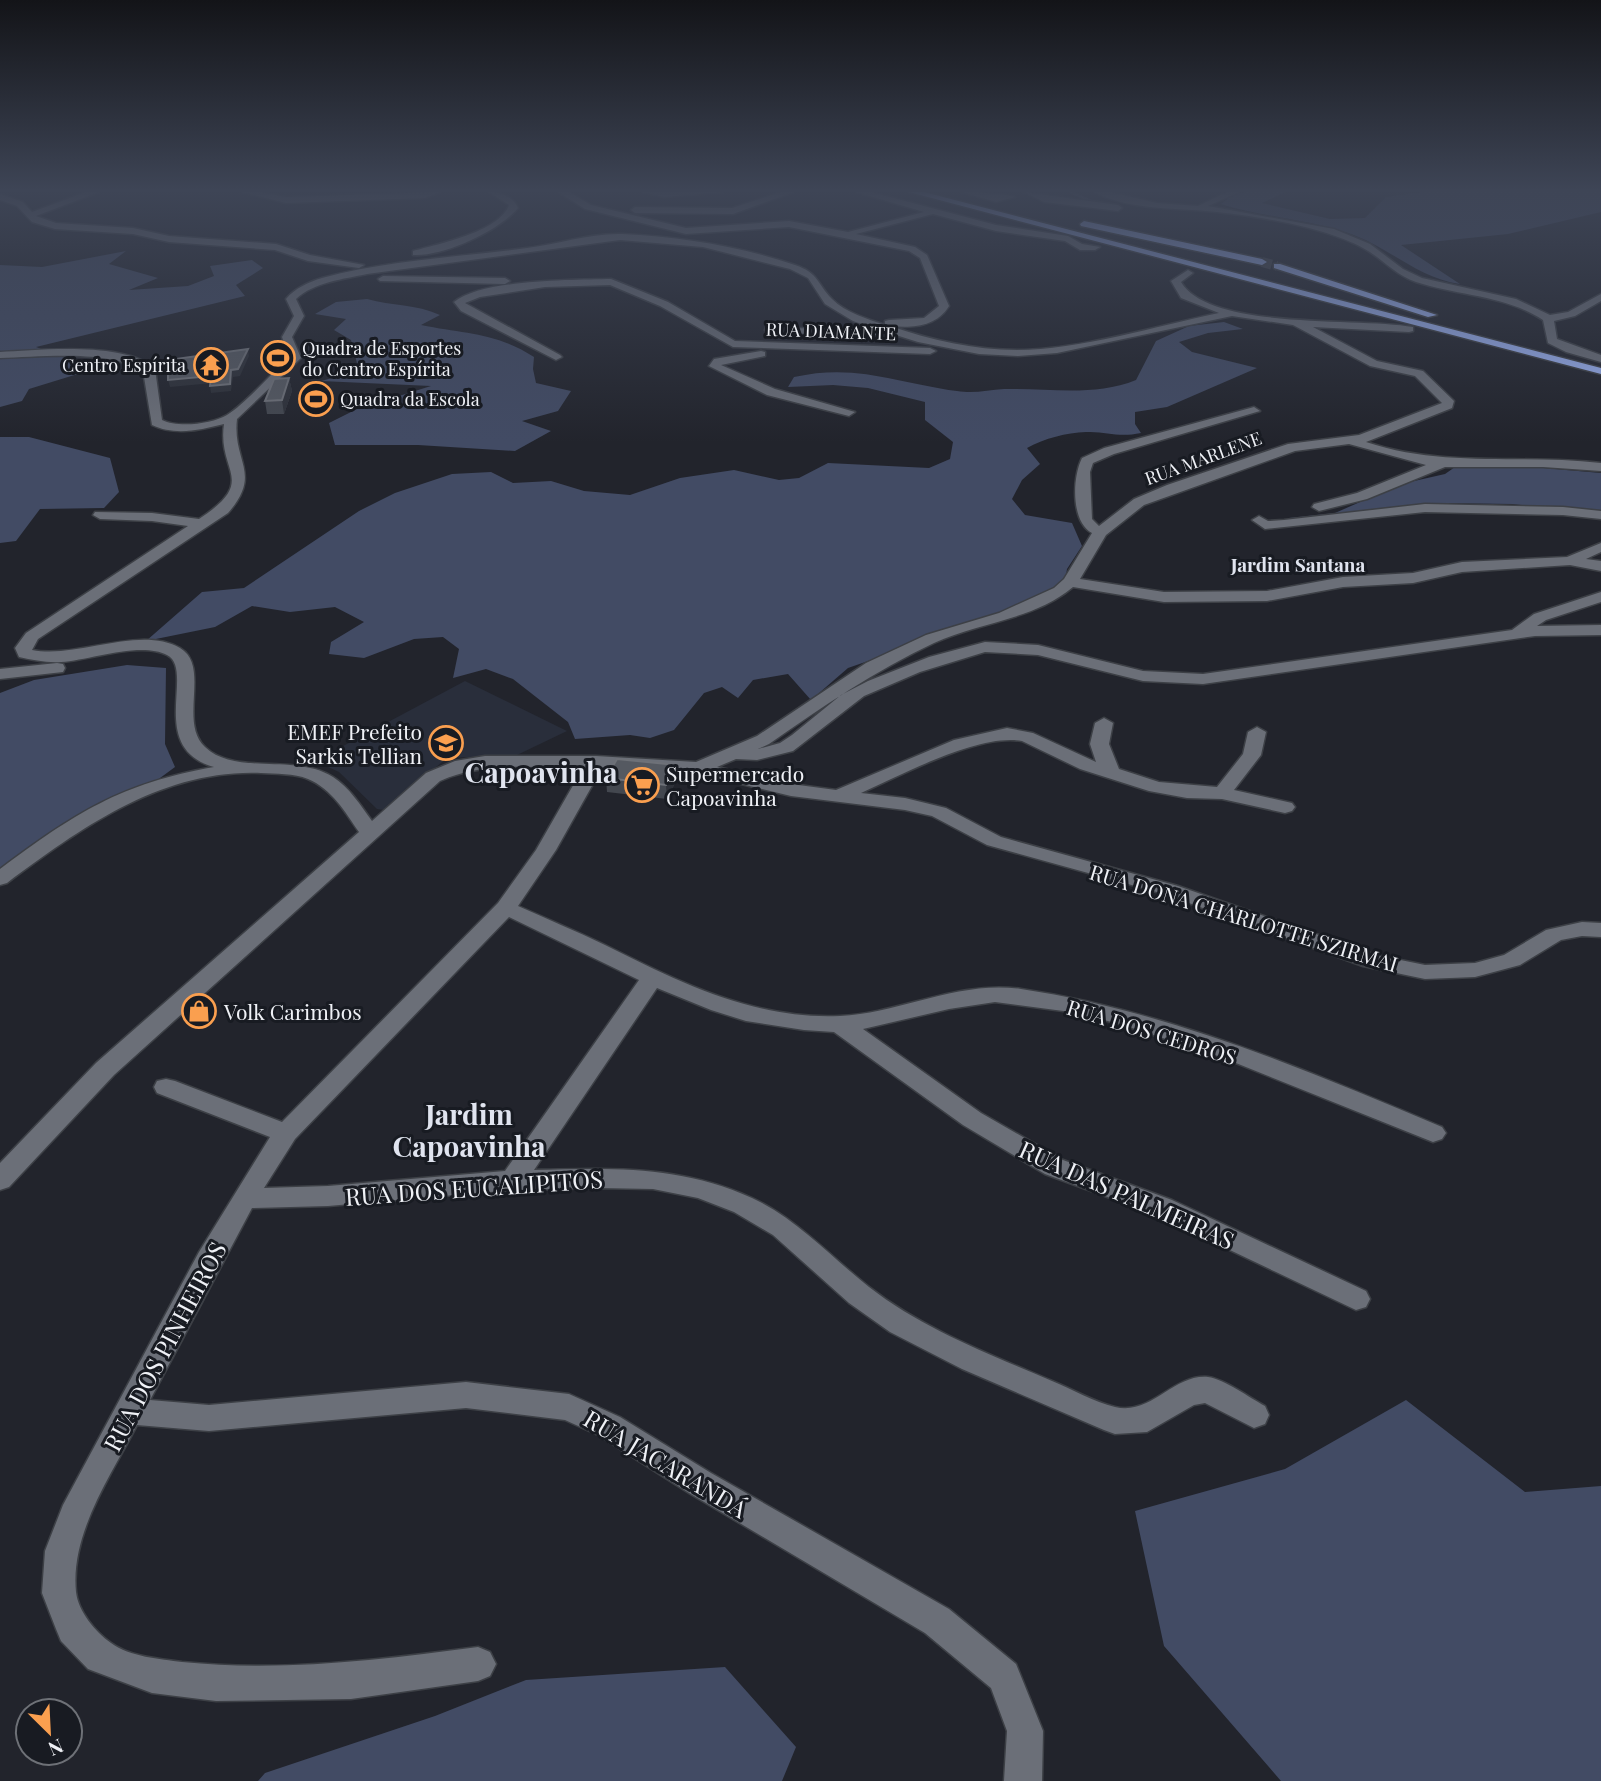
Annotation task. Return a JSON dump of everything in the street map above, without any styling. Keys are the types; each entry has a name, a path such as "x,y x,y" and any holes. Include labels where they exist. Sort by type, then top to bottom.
{"highway":[{"path":"1196,275 1409,329 1601,373"},
{"path":"1228,275 1601,373"},
{"path":"1306,275 1525,345 1601,365"}],"street":[{"path":"348,275 332,278 293,296 292,303 299,316 287,337 295,358 231,418 229,425 240,491 223,510 32,636 23,648 24,653 44,657 152,647 176,652 182,657 186,670 183,724 189,743 209,759 241,767 314,774 338,792 369,831"},
{"path":"809,275 816,280 830,302 857,319 892,332 998,353 1076,347 1228,313"},
{"path":"857,319 897,324 927,321 942,311 944,300 929,275"},
{"path":"1184,275 1175,285 1183,295 1197,303 1228,313 1293,321 1409,329"},
{"path":"1409,275 1419,280 1512,301 1548,319 1571,314 1601,297"},
{"path":"332,278 567,282"},
{"name":"RUA DIAMANTE","path":"556,357 465,309 459,302 478,294 567,282 600,281 626,286 664,304 733,344 998,353"},
{"path":"1548,319 1552,341 1570,350 1601,359"},
{"name":"RUA MARLENE","path":"699,768 763,740 864,671 932,638 1036,604 1070,582 1100,532 1130,508 1172,488 1304,444 1352,441 1449,403 1419,373 1374,364 1293,321"},
{"path":"770,330 892,332"},
{"path":"829,347 714,363 720,370 771,392 849,412"},
{"path":"0,355 72,354 138,362 149,369 156,422 160,425 190,426 231,418"},
{"path":"1100,532 1089,526 1085,519 1083,472 1087,461 1109,451 1254,411"},
{"path":"1352,441 1402,456 1445,463 1571,463 1601,467"},
{"path":"1445,463 1352,499 1259,520 1265,525 1284,524 1425,508 1563,511 1601,515"},
{"path":"100,515 152,517 202,524"},
{"path":"1570,561 1601,547"},
{"path":"1070,582 1164,597 1267,596 1343,582 1413,578 1462,567 1570,561 1601,566"},
{"path":"1517,632 1540,617 1601,597"},
{"path":"737,753 751,755 778,752 792,746 847,698 921,667 983,648 1012,646 1122,673 1202,679 1472,641 1517,632 1601,630"},
{"path":"0,674 182,657"},
{"path":"1104,723 1098,734 1101,755 1114,775"},
{"path":"1222,793 1252,755 1257,732"},
{"path":"838,795 960,744 1007,733 1027,737 1114,775 1156,787 1187,792 1222,793 1286,807"},
{"name":"RUA DONA CHARLOTTE SZIRMAI","path":"0,1180 105,1069 432,776 455,766 522,761 699,768 791,790 939,811 994,841 1171,890 1371,961 1425,972 1475,970 1512,960 1554,935 1583,929 1601,930"},
{"name":"RUA DOS PINHEIROS","path":"478,1664 351,1681 216,1684 152,1676 100,1657 73,1629 59,1593 62,1551 79,1504 244,1198 286,1133 506,908 546,850 596,762"},
{"path":"0,879 50,841 123,798 174,780 241,767"},
{"name":"RUA DOS CEDROS","path":"506,908 691,996 778,1022 839,1024 963,999 1014,996 1061,1003 1105,1012 1199,1042 1319,1085 1433,1133"},
{"path":"513,1180 652,978"},
{"name":"RUA DAS PALMEIRAS","path":"839,1024 972,1119 1044,1161 1163,1207 1356,1299"},
{"path":"166,1087 286,1133"},
{"name":"RUA DOS EUCALIPITOS","path":"244,1198 328,1196 513,1180 653,1179 702,1189 743,1205 783,1228 859,1295 900,1324 972,1360 1115,1421 1147,1419 1188,1393 1208,1390 1254,1415"},
{"name":"RUA JACARANDÁ","path":"131,1411 209,1418 466,1395 569,1407 609,1426 700,1483 937,1621 1004,1676 1025,1731 1023,1781"}],"shaded area":[{"path":"0,275 148,275 158,278 129,290 188,286 214,275 252,275 236,285 245,296 36,347 94,369 29,389 22,401 0,407"},
{"path":"1430,275 1447,275 1460,284"},
{"path":"367,299 431,311 440,315 421,325 492,338 534,357 536,383 571,391 558,411 522,421 551,431 515,451 418,445 335,445 329,423 357,409 431,386 321,381 359,371 351,340 334,330 346,319 315,314 336,302"},
{"path":"1224,322 1243,329 1208,333 1179,342 1192,352 1257,368 1167,407 1135,412 1135,424 1141,433 1071,434 1048,439 1027,448 1040,464 1022,480 1012,499 1025,515 1072,523 1082,546 1067,569 1065,582 1006,614 974,620 923,637 894,652 848,668 811,700 788,674 753,680 738,698 722,687 704,693 674,730 650,738 630,735 575,739 568,722 513,679 486,669 453,678 459,649 443,637 414,639 364,658 329,654 331,642 364,622 335,607 290,612 252,606 215,627 146,641 202,592 244,588 359,511 395,493 452,474 491,472 513,483 551,481 584,491 630,495 680,478 734,470 779,480 799,478 828,463 929,468 950,459 953,442 925,420 925,402 868,388 833,385 788,387 794,377 816,373 857,373 969,392 1104,388 1136,380 1156,341 1189,326"},
{"path":"0,437 29,437 110,458 119,492 104,508 40,509 16,541 0,543"},
{"path":"1520,466 1601,473 1601,513 1512,504 1434,503 1287,521 1289,518 1335,513 1401,484 1445,474 1455,467"},
{"path":"127,665 166,668 165,744 175,767 0,875 0,693 34,680"},
{"name":"EMEF Prefeito Sarkis Tellian","path":"465,681 567,731 517,755 447,758 384,810 377,809 339,772 315,761"},
{"path":"1406,1400 1525,1492 1601,1486 1601,1781 1281,1781 1164,1646 1135,1511 1285,1469"},
{"path":"725,1667 796,1747 782,1781 258,1781 265,1773 435,1716 526,1680"}],"building":[{"path":"248,349 238,369 231,370 230,384 210,386 211,376 168,380 168,360"},
{"path":"289,378 282,400 265,401 274,379"},
{"path":"617,759 677,765 666,785 606,778"}],"place":[{"name":"Quadra de Esportes do Centro Espírita","path":"278,358"},
{"name":"Centro Espírita","path":"211,365"},
{"name":"Quadra da Escola","path":"316,399"},
{"name":"EMEF Prefeito Sarkis Tellian","path":"446,743"},
{"name":"Supermercado Capoavinha","path":"642,785"},
{"name":"Volk Carimbos","path":"199,1011"}],"district":[{"name":"Jardim Santana","path":"1298,564"},
{"name":"Capoavinha","path":"541,771"},
{"name":"Jardim Capoavinha","path":"469,1129"}]}
